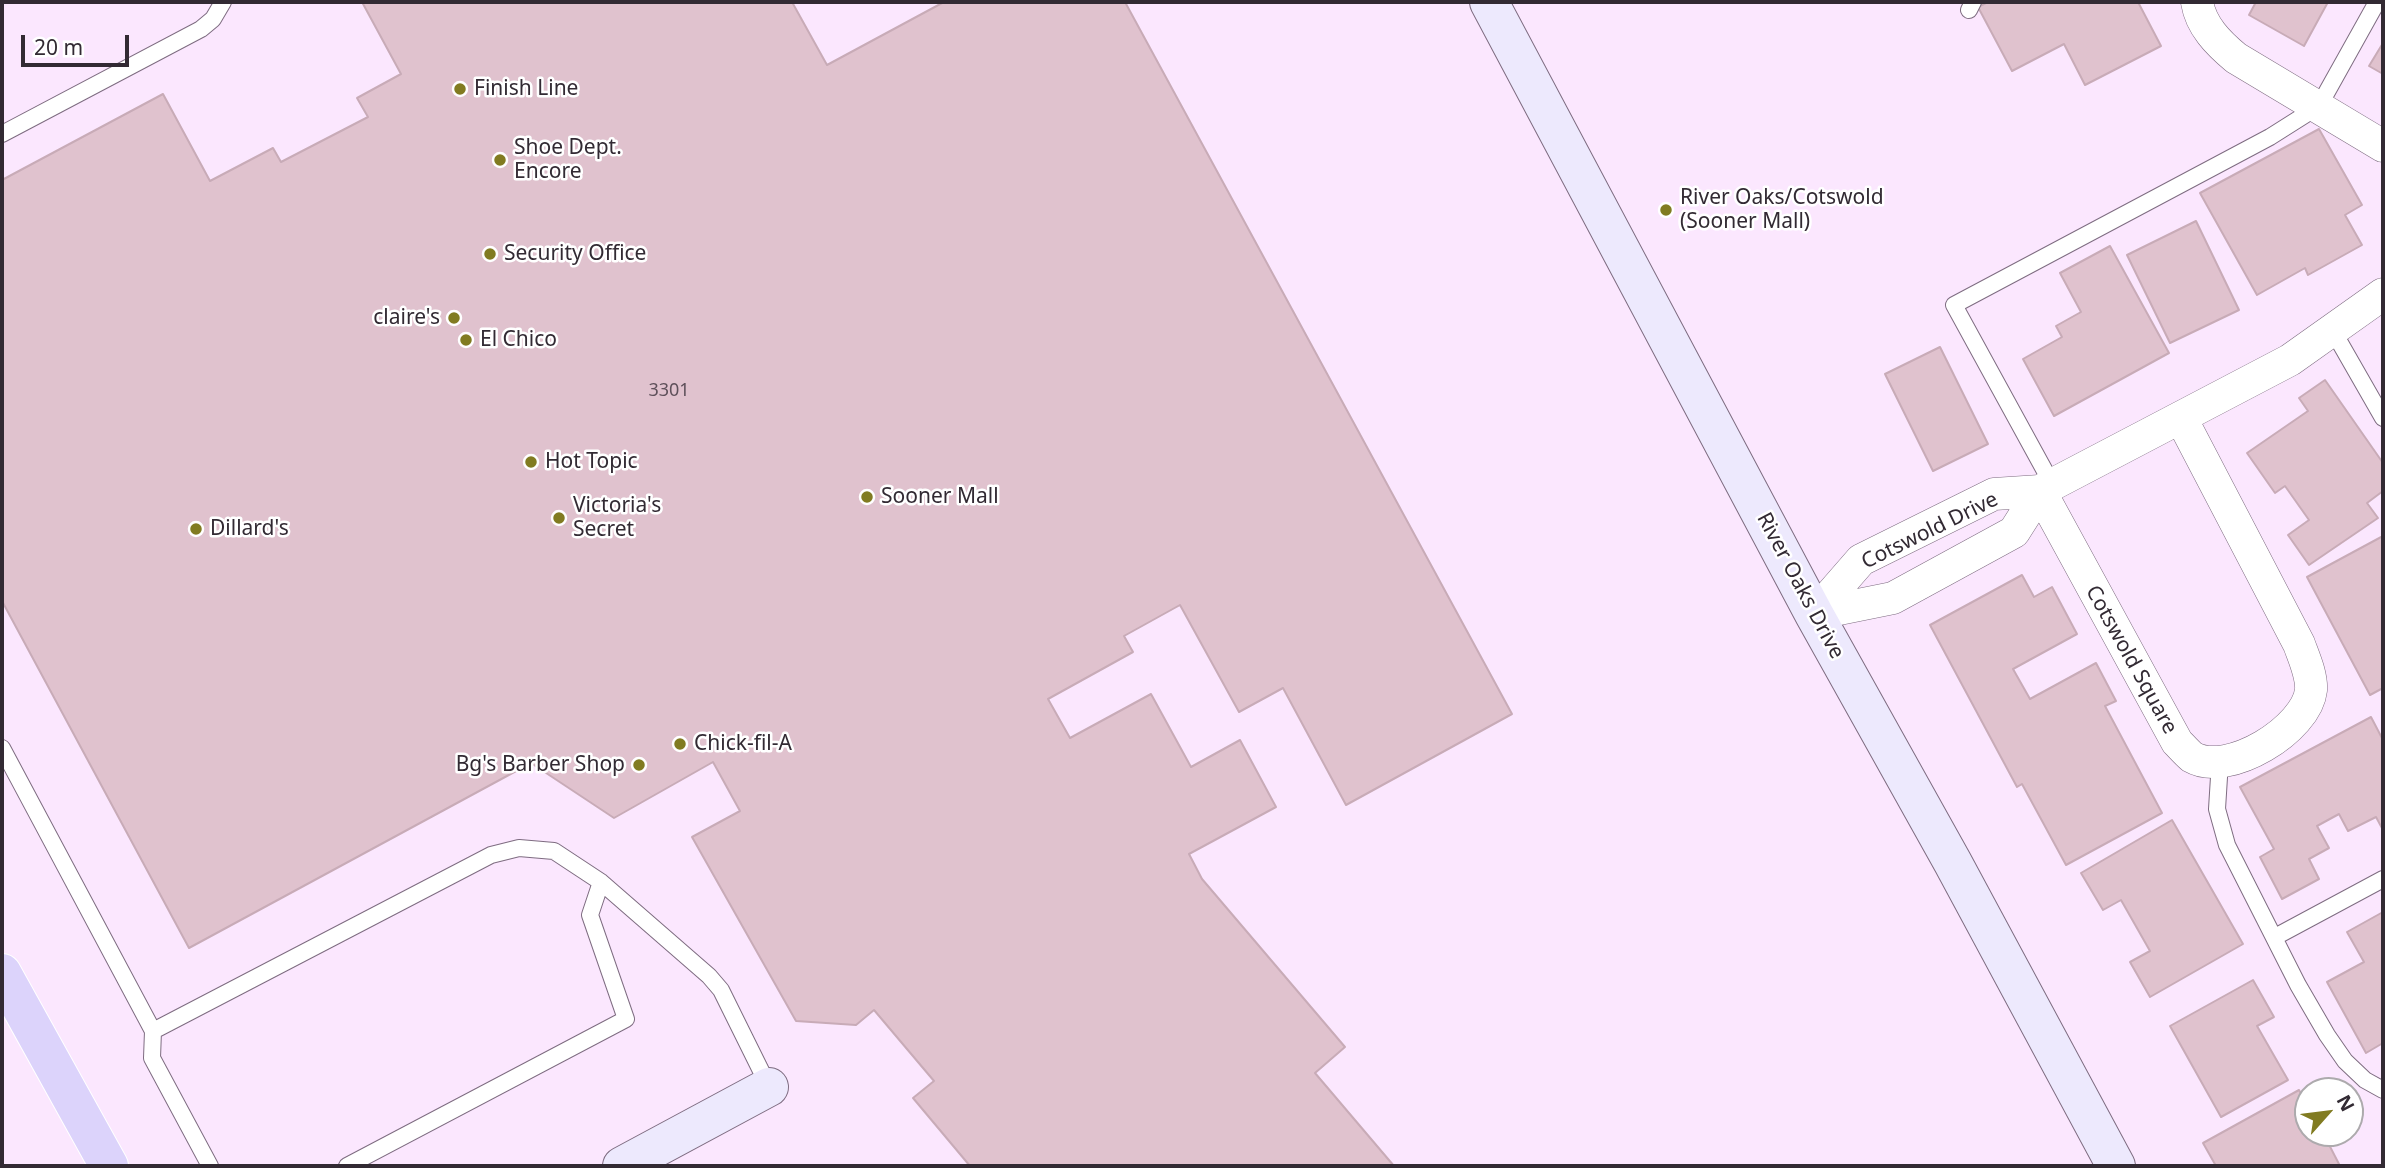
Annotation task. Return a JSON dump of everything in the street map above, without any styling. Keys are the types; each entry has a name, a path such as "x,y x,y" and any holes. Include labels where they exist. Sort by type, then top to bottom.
{"main road":[{"path":"2,973 109,1166"}],"street":[{"name":"River Oaks Drive","path":"1489,2 1814,614 1953,863 2116,1166"},
{"path":"2197,2 2199,13 2219,44 2236,58 2383,146"},
{"name":"Cotswold Drive","path":"1814,614 1861,560 1994,494 2046,488 2290,360 2383,294"},
{"path":"2180,418 2299,644 2311,689 2306,707 2293,725 2251,753 2231,761 2220,761"},
{"name":"Cotswold Drive","path":"1814,614 1893,598 1917,585 2014,532 2046,488"},
{"name":"Cotswold Square","path":"2046,488 2176,742 2193,757 2220,761"},
{"path":"622,1166 769,1087"}],"lane":[{"path":"2,134 201,29 213,19 223,2"},
{"path":"2046,488 1954,305 2270,137 2319,106 2377,2"},
{"path":"2332,329 2383,418"},
{"path":"2,748 153,1031 152,1058 210,1166"},
{"path":"2220,761 2217,809 2227,845 2298,985 2345,1061 2365,1080 2383,1090"},
{"path":"153,1031 491,855 519,848 554,851 601,881 690,957 721,990 769,1087"},
{"path":"2275,937 2383,879"},
{"path":"347,1166 626,1019 590,915 601,881"}],"building":[{"name":"Sooner Mall","path":"362,2 792,2 827,65 944,2 1125,2 1512,714 1346,805 1283,688 1239,712 1180,605 1124,636 1133,652 1048,699 1070,738 1151,694 1191,767 1240,740 1276,807 1189,854 1202,879 1345,1047 1315,1073 1394,1166 970,1166 913,1098 934,1081 874,1010 856,1025 796,1021 692,837 740,811 713,762 614,818 531,763 189,948 2,601 2,180 163,94 210,181 273,148 281,162 368,117 357,98 401,74"},
{"path":"1988,2 2138,2 2161,46 2085,85 2064,44 2012,71 1978,7"},
{"path":"2256,2 2328,2 2304,46 2249,15"},
{"path":"2383,43 2383,74 2369,66"},
{"path":"2319,129 2362,205 2345,215 2362,245 2308,275 2305,268 2257,295 2200,193"},
{"path":"2196,221 2239,310 2170,343 2127,255"},
{"path":"2110,246 2169,353 2054,416 2023,359 2062,337 2056,326 2081,312 2060,273"},
{"path":"1940,347 1988,444 1933,471 1885,374"},
{"path":"2325,380 2383,463 2383,491 2367,503 2378,518 2309,565 2288,535 2309,520 2285,486 2275,493 2247,453 2308,411 2299,398"},
{"path":"2383,536 2383,688 2370,695 2307,577"},
{"path":"2022,575 2034,597 2052,587 2077,634 2013,669 2030,699 2096,663 2116,701 2105,706 2162,813 2066,865 2022,784 2017,787 1930,625"},
{"path":"2371,717 2383,740 2383,830 2376,817 2348,831 2339,814 2317,826 2329,848 2309,859 2319,879 2282,899 2260,857 2274,849 2240,787"},
{"path":"2172,820 2243,944 2150,997 2130,962 2150,951 2121,900 2103,910 2081,873"},
{"path":"2383,912 2383,1043 2366,1053 2327,982 2364,962 2347,932"},
{"path":"2253,980 2274,1017 2257,1026 2288,1080 2221,1117 2170,1026"},
{"path":"2294,1093 2294,1147 2330,1147 2340,1166 2216,1166 2203,1143"}],"place":[{"name":"Finish Line","path":"460,89"},
{"name":"Shoe Dept. Encore","path":"500,160"},
{"name":"River Oaks/Cotswold (Sooner Mall)","path":"1666,210"},
{"name":"Security Office","path":"490,254"},
{"name":"claire's","path":"454,318"},
{"name":"El Chico","path":"466,340"},
{"name":"Hot Topic","path":"531,462"},
{"name":"Sooner Mall","path":"867,497"},
{"name":"Victoria's Secret","path":"559,518"},
{"name":"Dillard's","path":"196,529"},
{"name":"Chick-fil-A","path":"680,744"},
{"name":"Bg's Barber Shop","path":"639,765"}]}
